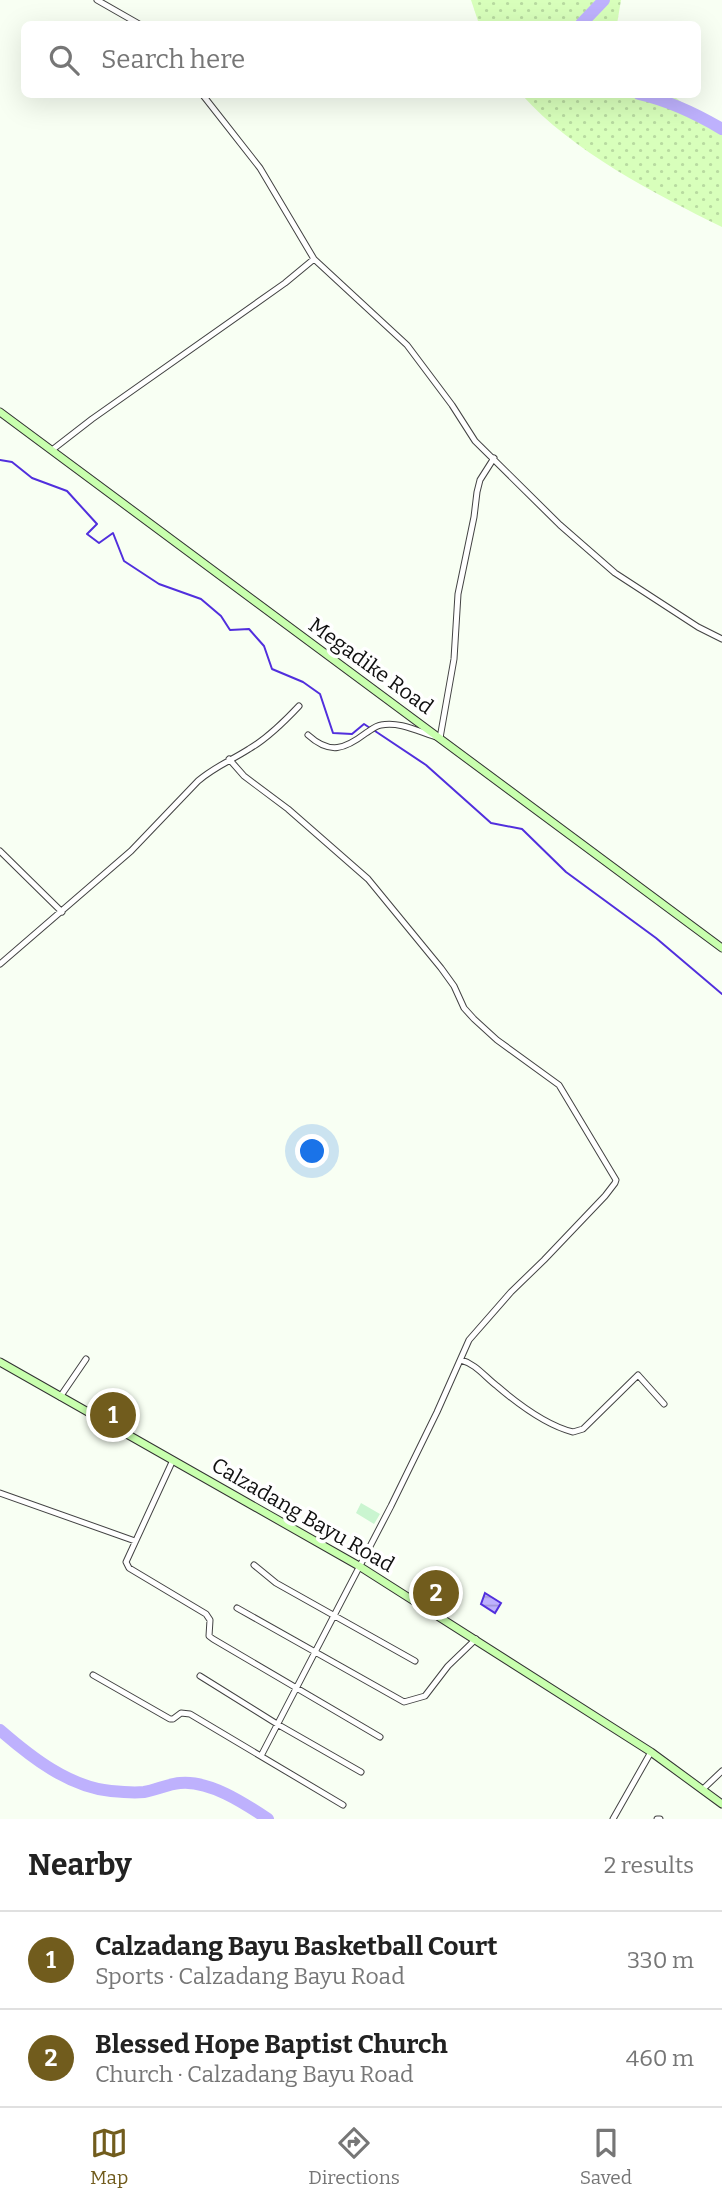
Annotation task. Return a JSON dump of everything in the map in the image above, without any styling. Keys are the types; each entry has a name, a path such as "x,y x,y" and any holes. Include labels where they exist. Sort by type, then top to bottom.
{"main road":[{"name":"Megadike Road","path":"0,412 722,948"},
{"name":"Calzadang Bayu Road","path":"0,1362 359,1566 651,1752 722,1804"}],"street":[{"path":"97,0 134,21"},
{"path":"205,98 260,168 314,259 407,345 475,441 560,525 615,573 698,627 722,639"},
{"path":"52,450 285,283 314,259"},
{"path":"308,735 316,743 328,748 349,746 378,725 412,728 440,738 454,659 458,594 477,492 480,480 494,458"},
{"path":"0,964 131,851 194,784 208,772 248,750 275,731 299,706"},
{"path":"229,759 244,776 288,809 368,879 441,968 474,1019 497,1040 559,1085 616,1180 605,1196 474,1331 391,1506 262,1754"},
{"path":"0,851 62,912"},
{"path":"60,1397 86,1359"},
{"path":"461,1360 472,1364 512,1398 545,1420 573,1433 583,1429 638,1375 664,1404"},
{"path":"173,1460 126,1562 129,1568 206,1614 210,1620 209,1636 213,1639 380,1737"},
{"path":"0,1493 135,1541"},
{"path":"254,1565 276,1583 415,1661"},
{"path":"237,1608 404,1702 425,1696 448,1666 476,1639"},
{"path":"93,1675 170,1719 186,1712 262,1754 343,1805"},
{"path":"200,1676 361,1772"},
{"path":"613,1819 651,1752"},
{"path":"702,1790 722,1771"}],"sand":[{"path":"471,0 621,0 618,21 478,21"},
{"path":"525,98 676,98 722,124 722,227 616,170 565,135"}],"shaded area":[{"path":"101,1394 125,1408 117,1422 93,1408"},
{"path":"361,1503 380,1514 374,1524 356,1513"},
{"path":"485,1593 501,1603 495,1613 481,1604"}],"waterway":[{"path":"584,21 604,0"},
{"path":"654,98 682,108 722,129"},
{"path":"0,460 12,462 32,478 67,491 97,524 87,534 99,543 113,533 124,561 159,584 201,599 221,616 230,630 249,629 264,646 272,669 303,682 320,694 333,733 352,734 364,724 370,728"},
{"path":"375,731 426,765 491,823 522,829 566,872 656,938 722,994"},
{"path":"0,1730 51,1769 80,1784 111,1791 132,1792 144,1792 180,1783 203,1785 226,1794 268,1819"}],"place":[{"name":"Calzadang Bayu Basketball Court","path":"113,1415"},
{"name":"Blessed Hope Baptist Church","path":"436,1593"}]}
